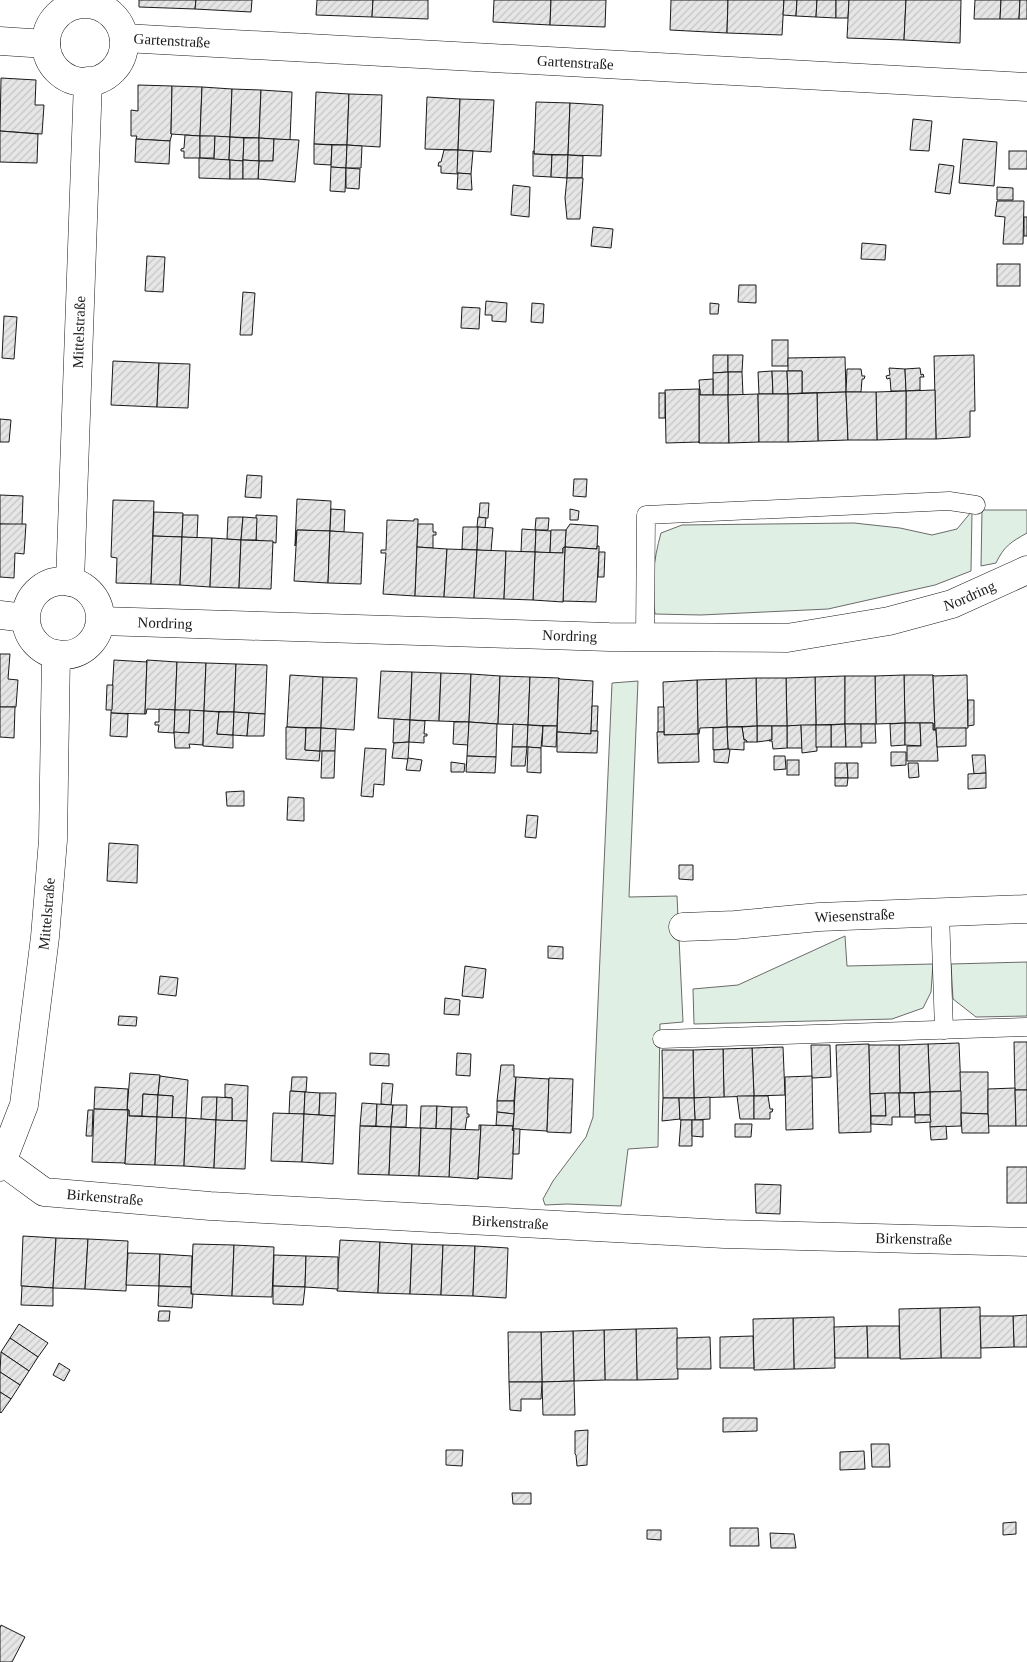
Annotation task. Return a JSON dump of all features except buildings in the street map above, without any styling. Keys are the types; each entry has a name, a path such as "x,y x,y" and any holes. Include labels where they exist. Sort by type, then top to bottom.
{"street":[{"path":"91,2 112,15 119,24 124,38 120,58 115,67 107,74 88,82 77,81 59,71 52,63 46,44 50,27 60,13 74,5 91,2"},
{"name":"Gartenstraße","path":"124,38 1027,87"},
{"path":"0,41 46,44"},
{"name":"Mittelstraße","path":"70,582 88,82"},
{"name":"Nordring","path":"101,621 645,637 787,638 889,621 952,604 1027,570"},
{"path":"70,582 83,586 93,596 99,608 101,621 97,633 90,644 81,651 69,655 45,651 13,616 29,604 33,596 48,584 70,582"},
{"name":"Mittelstraße","path":"2,1165 24,1105 45,937 53,840 56,654"},
{"name":"Wiesenstraße","path":"683,927 819,918 1027,909"},
{"name":"Birkenstraße","path":"2,1165 44,1192 210,1206 724,1234 1027,1242"}],"lane":[{"path":"645,637 646,515 949,501 976,505"},
{"path":"940,912 944,1030"},
{"path":"662,1039 1027,1027"}],"green space":[{"path":"982,510 1027,510 1027,533 1009,545 1002,552 996,563 981,566"},
{"path":"972,511 971,571 935,585 828,609 701,615 655,614 654,573 661,533 682,525 854,523 900,528 932,535 957,529"},
{"path":"638,681 629,897 677,896 683,1022 660,1024 658,1147 628,1149 621,1206 545,1205 543,1199 553,1181 586,1137 593,1117 612,683"},
{"path":"845,936 847,966 933,964 931,992 923,1008 892,1019 694,1024 693,989 738,985"},
{"path":"1027,962 1027,1016 976,1017 953,999 951,964"}]}
